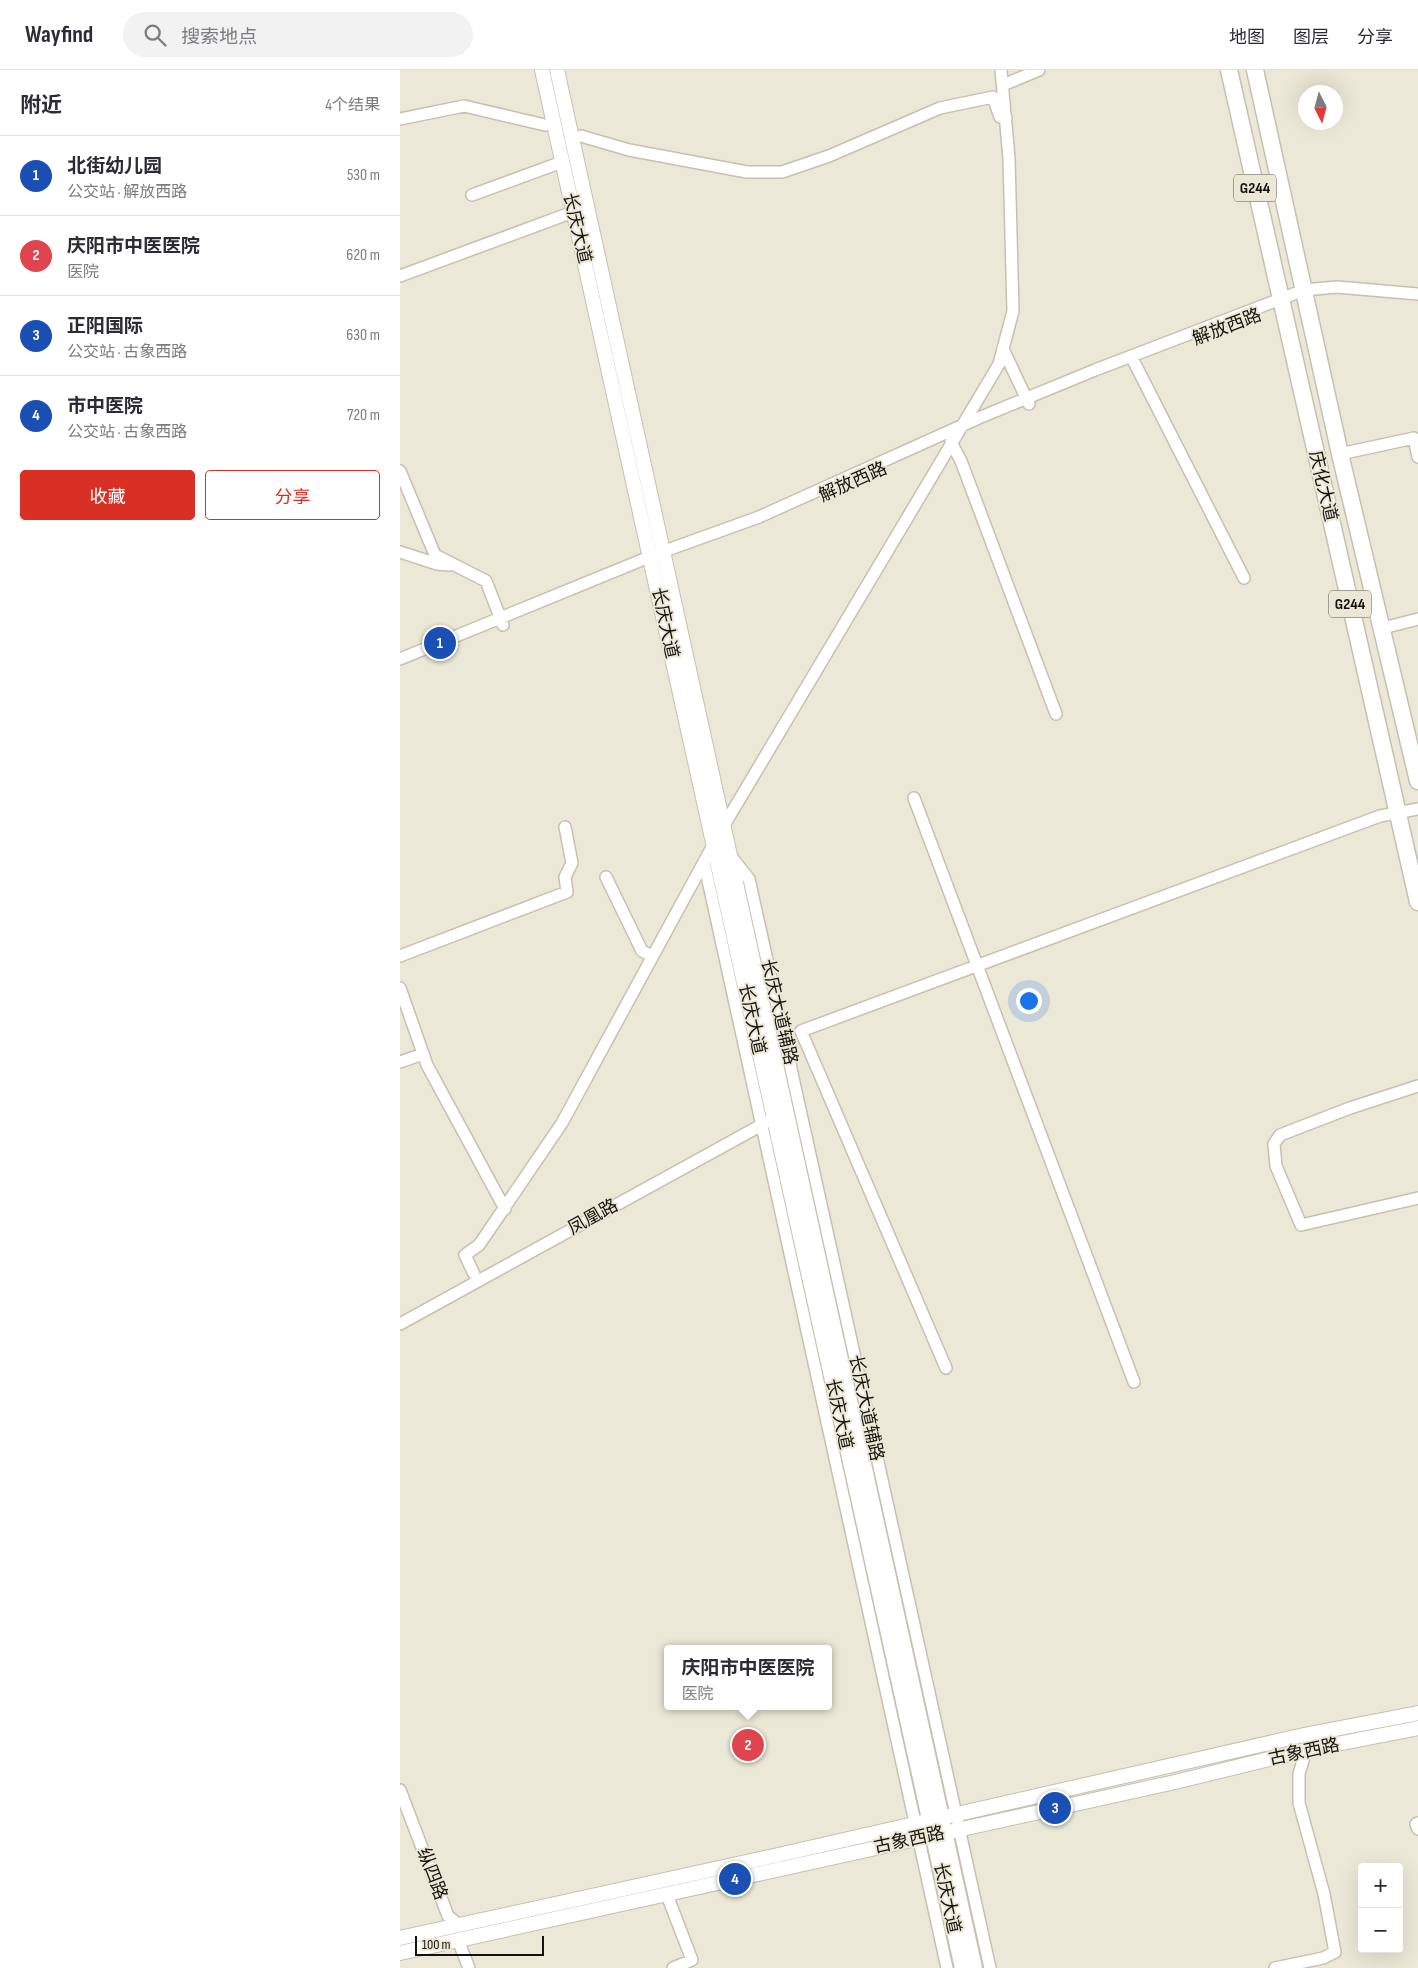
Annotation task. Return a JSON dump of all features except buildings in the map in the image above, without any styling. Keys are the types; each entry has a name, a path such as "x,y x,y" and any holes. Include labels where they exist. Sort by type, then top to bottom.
{"highway":[{"name":"庆化大道","path":"1229,70 1418,902"},
{"name":"庆化大道","path":"1255,70 1340,454 1383,628 1418,782"}],"main road":[{"name":"长庆大道","path":"542,70 573,212 723,827 786,1108 936,1819"},
{"name":"长庆大道","path":"557,70 658,557 766,1118 936,1819 946,1832 975,1968"},
{"name":"古象西路","path":"400,1938 915,1824 1304,1735 1418,1714"},
{"name":"古象西路","path":"400,1953 667,1895 1306,1750 1418,1728"},
{"name":"长庆大道","path":"946,1832 962,1968"}],"street":[{"path":"997,70 1004,118"},
{"path":"474,1274 465,1255 479,1245 562,1123 713,844 999,364 1013,311 1001,70"},
{"path":"1003,85 1039,70"},
{"path":"581,136 629,150 746,172 782,172 829,156 940,108 993,97 1004,118"},
{"path":"400,119 464,106 545,125"},
{"path":"472,195 562,162"},
{"path":"400,276 573,212"},
{"name":"解放西路","path":"400,667 502,622 743,523 960,427 1305,294 1337,287 1418,294"},
{"path":"1003,349 1028,402"},
{"path":"1133,359 1244,578"},
{"name":"解放西路","path":"658,557 731,537 952,440 1028,402"},
{"path":"1340,454 1414,438 1418,457"},
{"path":"952,440 962,460 1056,714"},
{"path":"400,471 435,555 486,581 502,622"},
{"path":"400,552 437,564 459,566"},
{"path":"1383,628 1418,619"},
{"name":"解放西路","path":"400,659 502,622"},
{"path":"914,798 1134,1382"},
{"path":"946,1368 801,1032 1380,816 1418,809"},
{"path":"400,956 567,892 565,877 572,863 564,827"},
{"name":"长庆大道辅路","path":"729,854 749,879 956,1814 946,1832 990,1968"},
{"path":"704,862 766,1118 947,1968"},
{"path":"606,877 642,951 652,956"},
{"path":"400,988 423,1054 505,1209"},
{"path":"400,1062 423,1054"},
{"path":"1418,1086 1350,1108 1280,1135 1274,1144 1276,1166 1301,1225 1418,1198"},
{"name":"凤凰路","path":"400,1315 786,1108"},
{"name":"凤凰路","path":"400,1324 766,1118"},
{"path":"1276,1968 1323,1958 1335,1952 1324,1894 1299,1803 1298,1774 1306,1750"},
{"name":"纵四路","path":"400,1790 448,1916 459,1925"},
{"name":"纵四路","path":"400,1803 444,1916 443,1924 438,1929"},
{"path":"1418,1823 1416,1824 1418,1829"},
{"path":"667,1895 692,1960 673,1968"},
{"path":"458,1940 469,1968"}],"place":[{"name":"北街幼儿园","path":"440,643"},
{"name":"庆阳市中医医院","path":"748,1745"},
{"name":"正阳国际","path":"1055,1808"},
{"name":"市中医院","path":"735,1879"}]}
